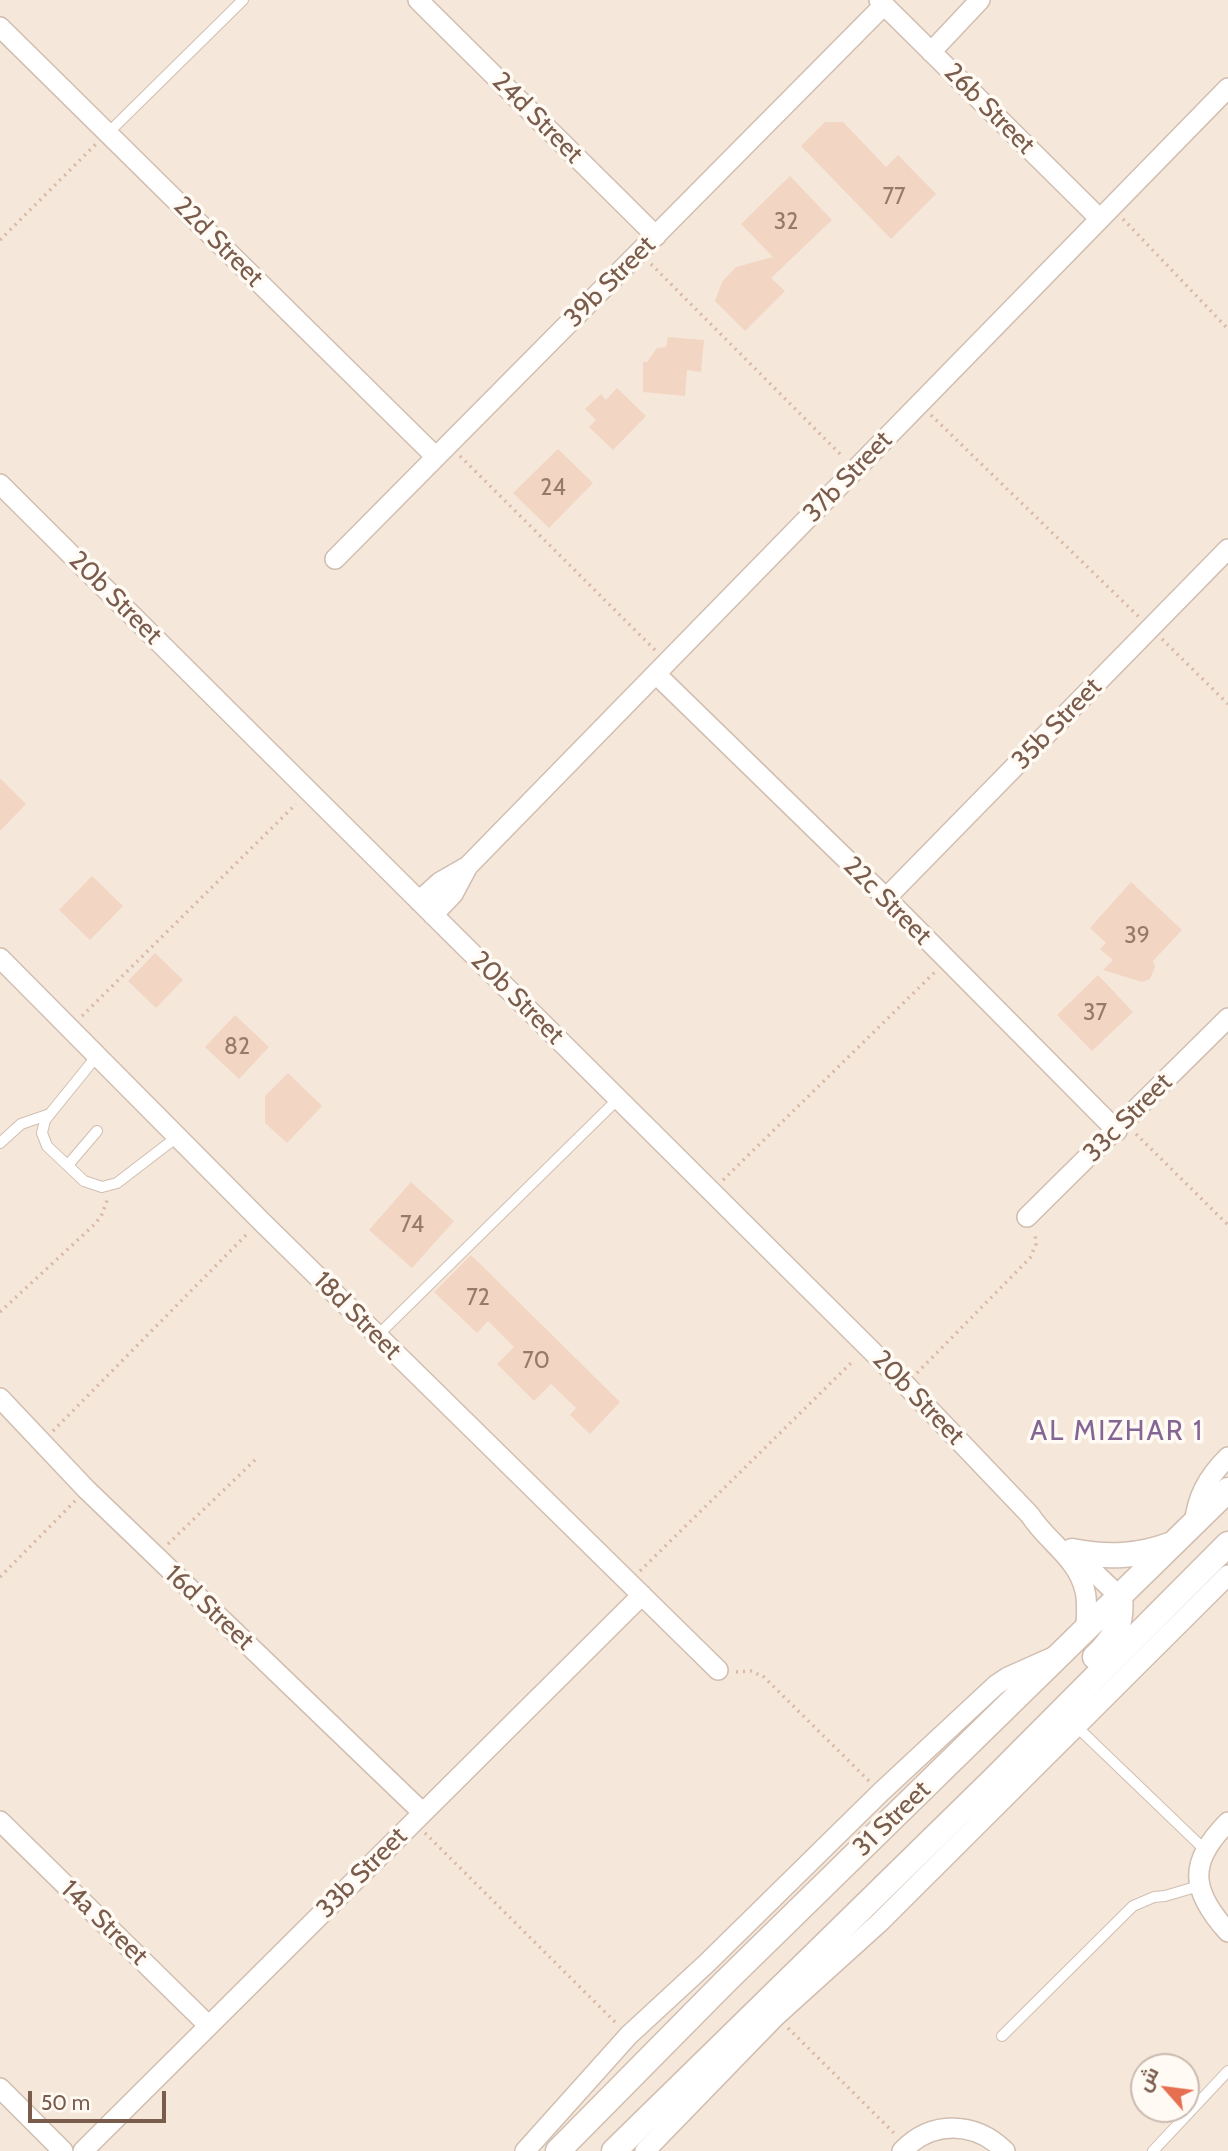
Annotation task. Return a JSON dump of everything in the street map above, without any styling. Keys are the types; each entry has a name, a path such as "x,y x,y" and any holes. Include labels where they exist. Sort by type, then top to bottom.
{"street":[{"name":"24d Street","path":"418,0 656,236"},
{"path":"932,52 980,0"},
{"name":"39b Street","path":"335,559 656,236 881,3"},
{"name":"26b Street","path":"881,3 1105,213"},
{"name":"22d Street","path":"0,26 107,133 443,451"},
{"name":"37b Street","path":"419,901 440,882 468,866 1228,88"},
{"name":"20b Street","path":"0,484 905,1384 1030,1515 1068,1557 1081,1579 1085,1591 1086,1630"},
{"name":"35b Street","path":"886,898 1228,549"},
{"name":"22c Street","path":"661,668 946,962 1120,1127"},
{"name":"37b Street","path":"433,915 453,894 468,866"},
{"name":"18d Street","path":"0,958 68,1030 718,1670"},
{"name":"33c Street","path":"1027,1217 1228,1018"},
{"name":"16d Street","path":"0,1398 86,1489 419,1817"},
{"path":"1194,1525 1199,1497 1228,1457"},
{"name":"31 Street","path":"558,2151 725,1983 1228,1490"},
{"name":"20b Street","path":"1030,1515 1054,1532 1120,1597"},
{"path":"1072,1551 1125,1556 1176,1543"},
{"name":"31 Street","path":"614,2151 993,1780 1228,1544"},
{"path":"645,2151 776,2016 880,1922 1228,1575"},
{"name":"33b Street","path":"83,2151 419,1817 635,1589"},
{"path":"993,1780 1010,1743 1109,1643 1119,1623 1120,1597"},
{"path":"525,2151 629,2035 717,1954 881,1792 996,1685 1063,1652"},
{"name":"14a Street","path":"0,1821 208,2025"},
{"path":"1228,1822 1204,1849 1198,1867 1199,1886 1206,1904 1228,1932"},
{"path":"0,2088 64,2151"},
{"path":"904,2148 920,2136 953,2128 976,2130 995,2141 1005,2151"}],"lane":[{"path":"107,133 243,0"},
{"path":"96,1057 43,1126 44,1140 68,1165 90,1184 110,1186 177,1137"},
{"path":"377,1336 618,1099"},
{"path":"0,1143 21,1124 50,1114"},
{"path":"68,1165 97,1131"},
{"path":"1076,1726 1204,1849"},
{"path":"1002,2036 1133,1906 1154,1897 1199,1886"},
{"path":"1153,2151 1228,2071"}],"path":[{"path":"0,240 107,133"},
{"path":"1105,213 1228,328"},
{"path":"639,252 855,470"},
{"path":"919,404 1228,705"},
{"path":"443,451 661,668"},
{"path":"68,1030 309,791"},
{"path":"712,1191 946,962"},
{"path":"1120,1127 1228,1224"},
{"path":"0,1312 96,1223 106,1205 110,1186"},
{"path":"905,1384 1034,1253 1036,1236 1027,1217"},
{"path":"42,1442 261,1221"},
{"path":"635,1589 868,1347"},
{"path":"155,1556 257,1458"},
{"path":"0,1577 86,1489"},
{"path":"718,1670 751,1671 764,1677 881,1792"},
{"path":"419,1817 629,2035"},
{"path":"776,2016 904,2148"}],"shaded area":[{"name":"AL MIZHAR 1","path":"0,0 1228,0 1228,2151 0,2151"}],"building":[{"path":"825,122 843,122 886,167 898,155 936,194 891,239 801,146"},
{"path":"790,176 832,220 771,278 785,291 745,331 715,301 722,282 736,267 773,257 741,224"},
{"path":"668,337 704,340 701,372 687,370 685,396 643,392 643,362 647,362 657,348 666,347"},
{"path":"617,388 646,416 613,450 589,427 596,420 585,409 601,394 606,400"},
{"path":"558,449 593,483 549,528 513,493"},
{"path":"0,778 26,804 0,831"},
{"path":"92,876 123,906 90,940 59,910"},
{"path":"1131,882 1182,930 1153,961 1155,967 1150,979 1142,982 1103,970 1113,960 1100,949 1106,943 1090,928"},
{"path":"155,953 183,980 156,1008 128,981"},
{"path":"1098,975 1133,1012 1092,1051 1057,1015"},
{"path":"235,1015 269,1047 239,1079 205,1047"},
{"path":"288,1073 322,1106 287,1143 265,1123 265,1096"},
{"path":"411,1182 454,1221 412,1268 369,1230"},
{"path":"471,1255 620,1402 590,1434 570,1415 576,1408 551,1384 534,1401 497,1364 514,1347 488,1321 477,1333 434,1292"}],"district":[{"name":"AL MIZHAR 1","path":"1117,1432"}]}
